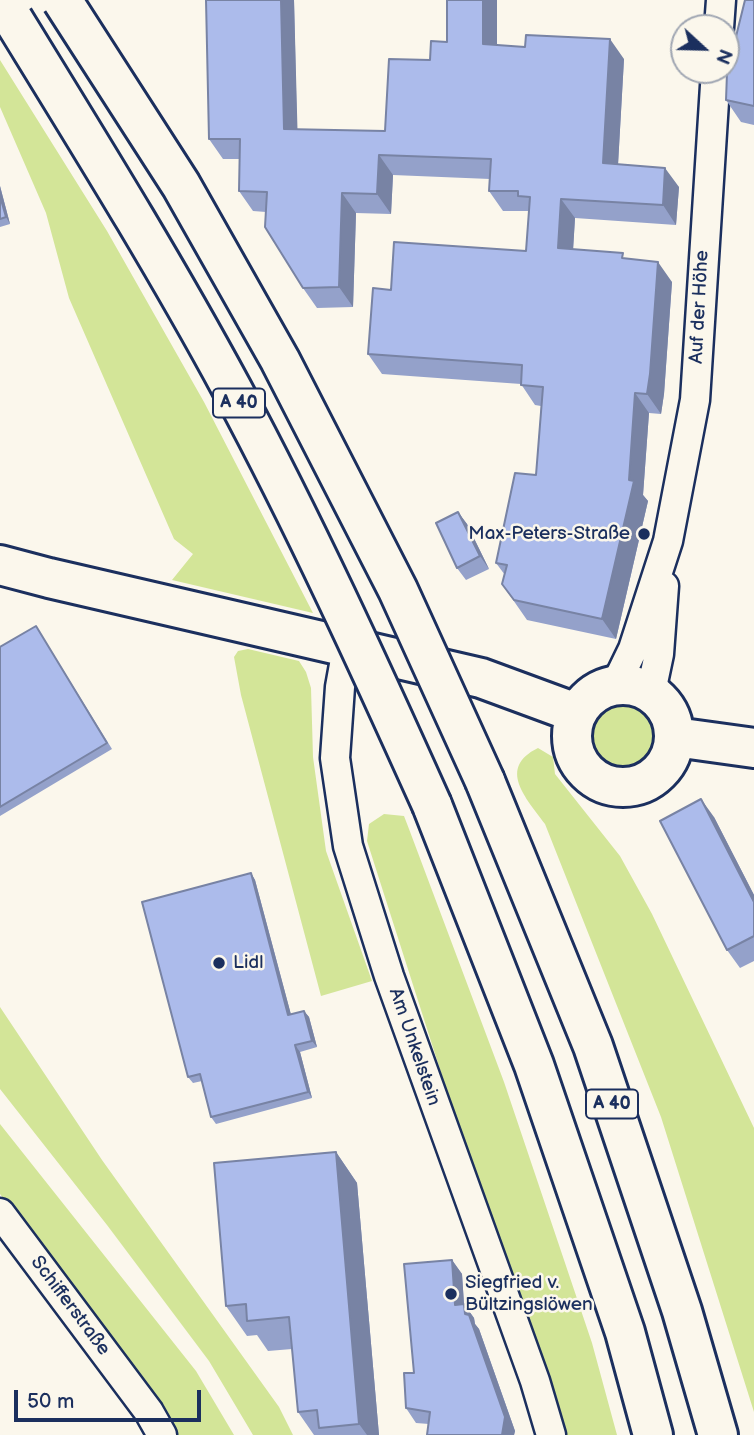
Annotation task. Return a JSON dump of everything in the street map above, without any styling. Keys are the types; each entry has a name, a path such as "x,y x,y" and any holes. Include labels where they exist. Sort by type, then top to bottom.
{"main road":[{"name":"A 40","path":"62,0 181,185 280,360 398,590 485,780 593,1046 682,1311 718,1435"},
{"name":"A 40","path":"7,10 135,219 232,389 345,611 432,805 534,1065 625,1332 653,1435"},
{"path":"0,565 481,678 576,713"},
{"path":"633,688 664,704 672,719 675,737 672,751 656,776 643,783 631,786 607,785 591,776 580,763 573,747 572,730 576,713 593,694 633,688"},
{"path":"675,737 754,748"}],"street":[{"name":"Auf der Höhe","path":"633,688 633,649 668,541 695,400 715,84"},
{"name":"Am Unkelstein","path":"346,648 335,758 348,846 389,975 535,1381 551,1435"},
{"name":"Schifferstraße","path":"0,1213 149,1412 162,1435"}],"green space":[{"path":"0,60 107,231 204,402 313,613 172,580 193,554 174,539 69,298 46,213 0,107"},
{"path":"248,649 299,661 311,688 313,757 326,851 372,981 321,996 241,695 234,657 238,651"},
{"path":"617,703 629,703 647,712 654,723 654,749 647,760 636,767 617,769 604,764 595,755 590,742 590,730 595,717 604,708"},
{"path":"538,748 553,757 555,774 620,856 652,914 754,1128 754,1412 661,1117 545,824 519,784 519,765"},
{"path":"384,814 404,816 504,1082 592,1343 617,1435 565,1435 553,1391 445,1085 367,841 369,824"},
{"path":"0,1007 102,1160 279,1407 293,1435 253,1435 209,1361 0,1089"},
{"path":"0,1124 196,1371 234,1435 175,1435 0,1194"}],"building":[{"path":"206,0 281,0 284,129 385,131 389,59 430,60 431,41 447,42 447,0 483,0 483,44 525,47 526,35 610,39 603,163 665,168 663,205 561,199 558,248 623,253 622,258 658,262 647,394 635,393 629,480 634,481 602,619 514,600 502,584 507,565 496,563 515,473 536,475 543,387 521,385 522,365 368,354 373,288 391,290 394,242 526,251 530,197 518,196 518,191 489,191 491,159 379,155 377,194 342,193 339,287 303,288 265,227 267,192 239,191 240,139 209,139"},
{"path":"745,0 754,0 754,106 726,100 727,84 740,84 740,20"},
{"path":"0,196 6,217 0,219"},
{"path":"458,512 480,556 457,568 436,523"},
{"path":"36,626 107,743 0,807 0,647"},
{"path":"701,799 754,902 754,936 727,950 660,821"},
{"name":"Lidl","path":"251,873 288,1015 304,1011 312,1041 295,1045 308,1092 211,1117 200,1074 188,1077 142,902"},
{"path":"336,1152 359,1424 319,1428 317,1410 298,1412 289,1317 247,1321 246,1304 226,1306 214,1163"},
{"path":"452,1260 455,1305 464,1304 465,1314 469,1315 505,1417 502,1435 427,1435 430,1412 406,1408 404,1373 414,1373 404,1264"}],"place":[{"name":"Max-Peters-Straße","path":"644,534"},
{"name":"Lidl","path":"219,963"},
{"name":"Siegfried v. Bültzingslöwen","path":"451,1294"}]}
